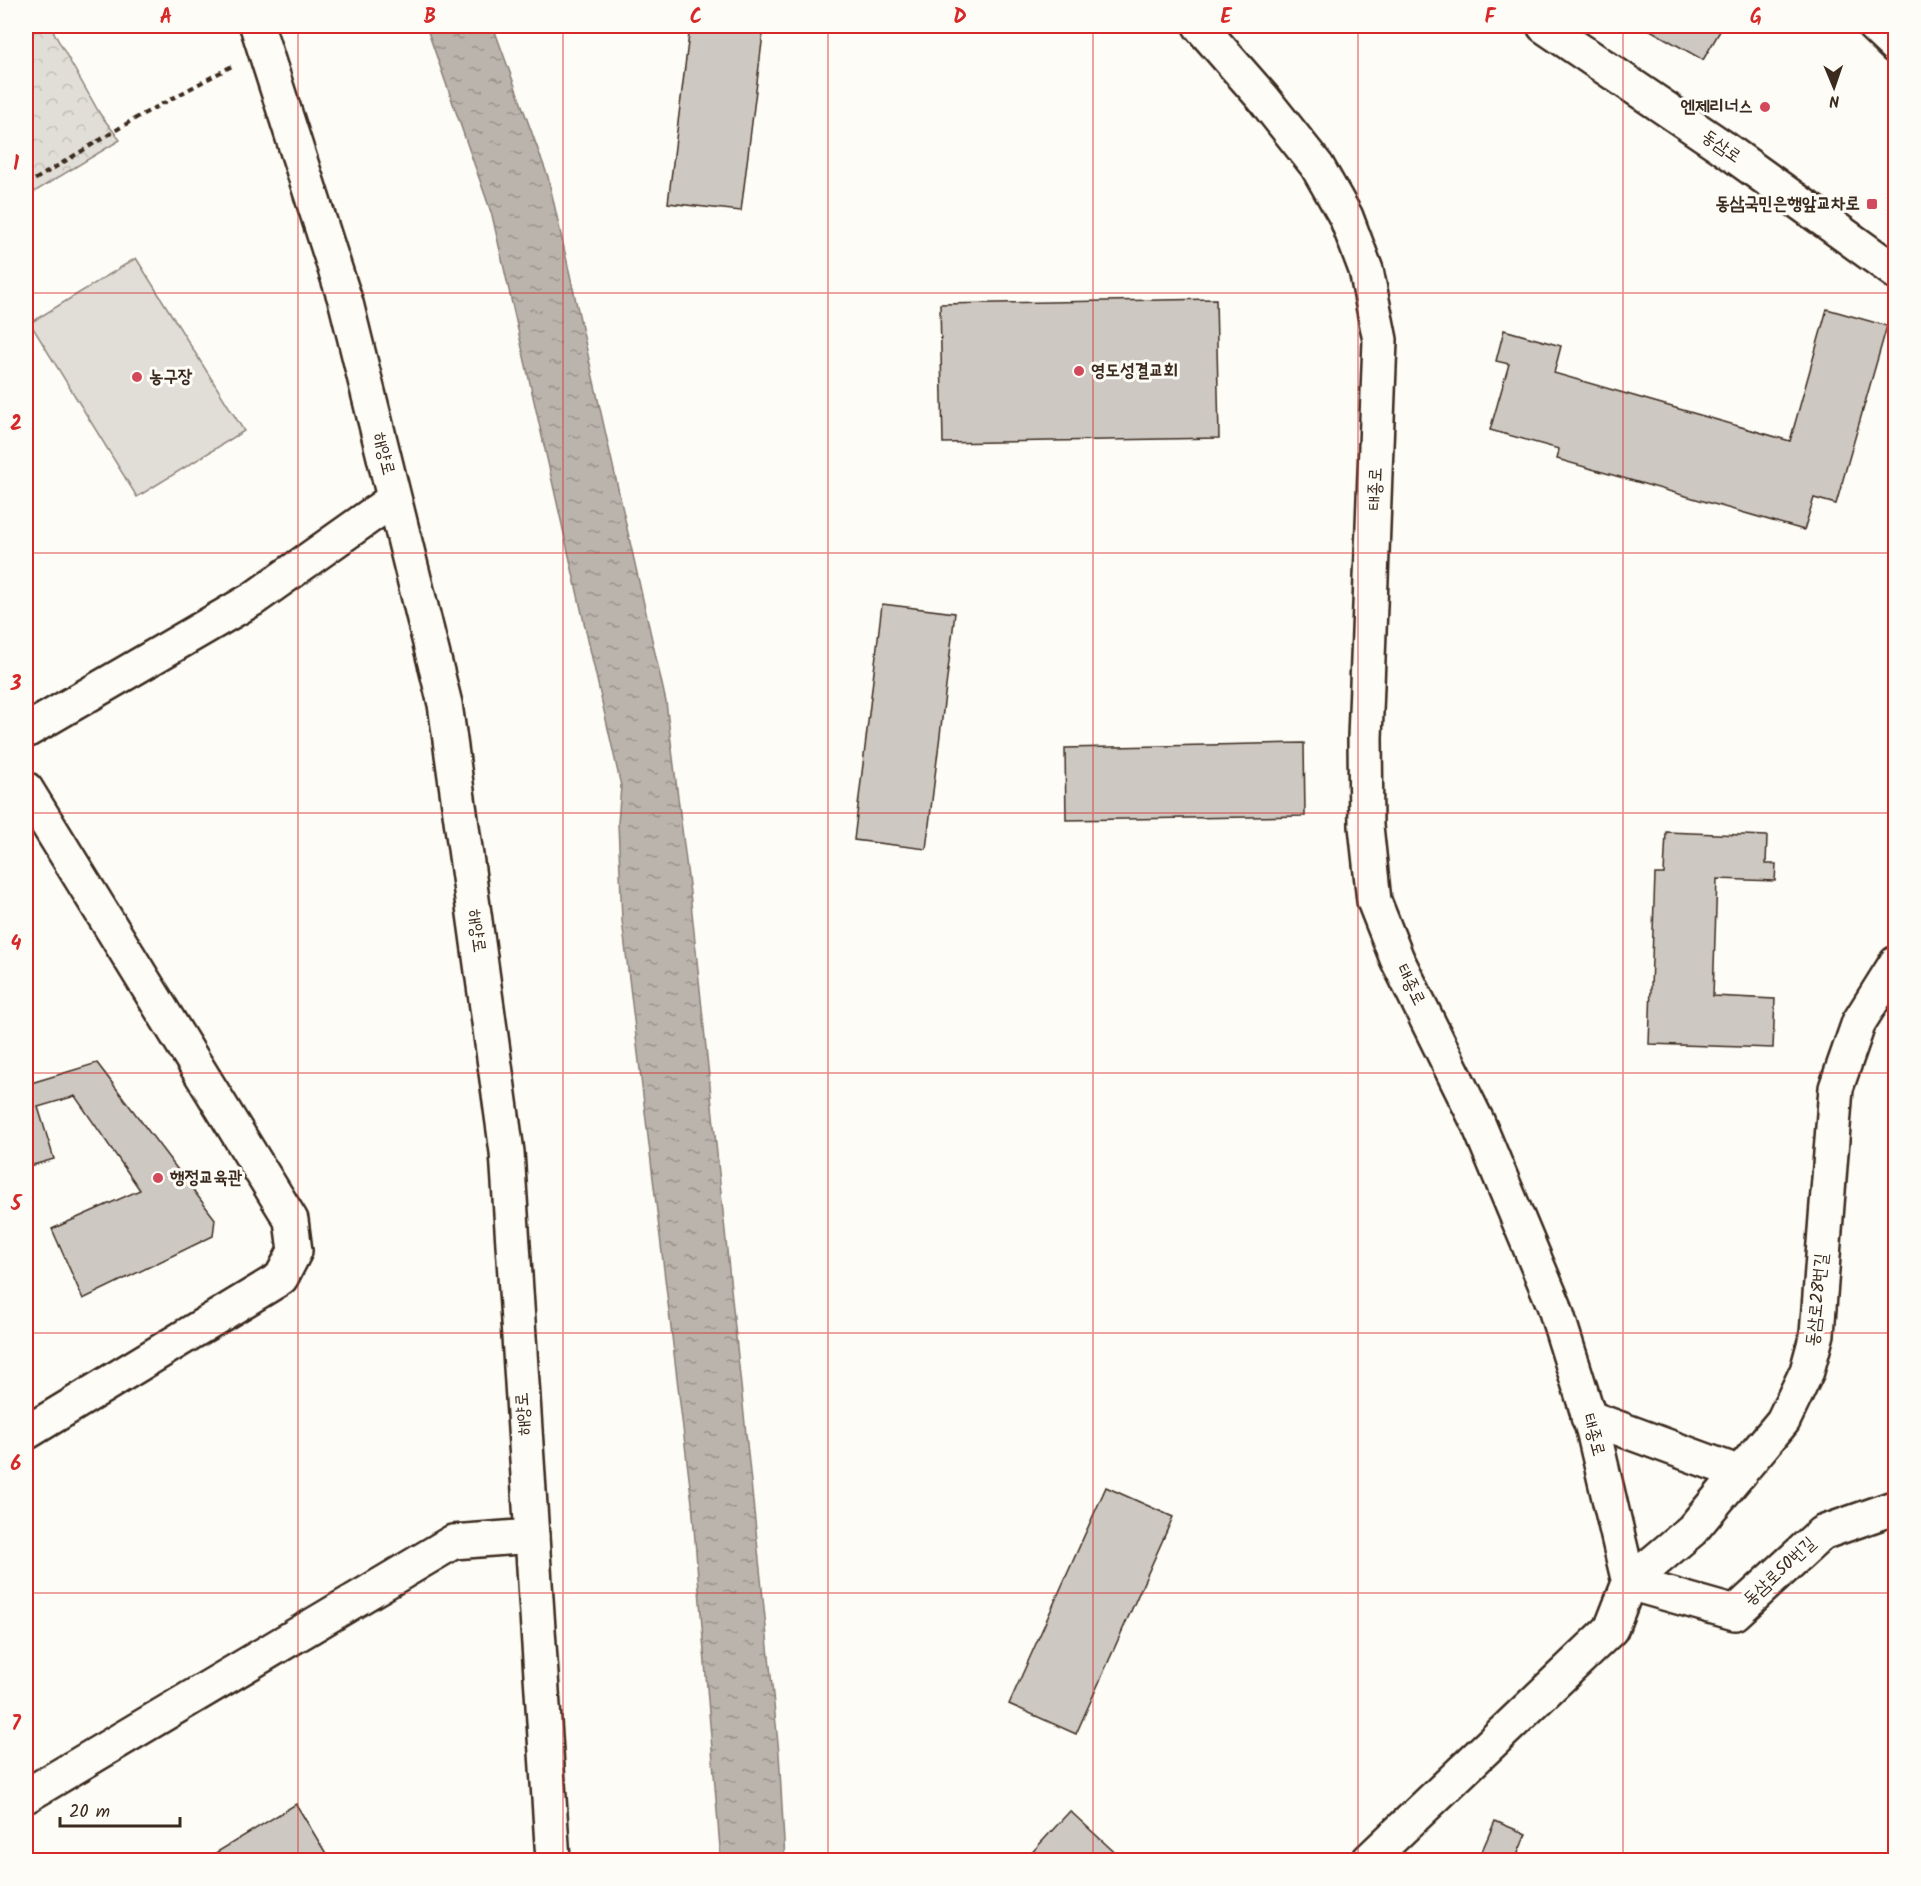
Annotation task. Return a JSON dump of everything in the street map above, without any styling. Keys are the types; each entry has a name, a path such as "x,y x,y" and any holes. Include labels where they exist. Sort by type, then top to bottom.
{"main road":[{"name":"태종로","path":"1200,26 1263,98 1317,166 1346,217 1366,270 1380,340 1365,738 1366,826 1374,901 1397,959 1478,1123 1545,1284 1588,1417 1629,1583"},
{"name":"동삼로","path":"1544,26 1721,147 1896,272"},
{"path":"1874,26 1896,47"},
{"name":"해양로","path":"261,37 346,303 445,704 507,1152 553,1860"},
{"path":"26,731 253,599 394,499"},
{"path":"26,789 291,1220 295,1251 281,1278 26,1433"},
{"name":"동삼로28번길","path":"1629,1583 1692,1530 1783,1421 1808,1371 1817,1334 1836,1088 1859,1022 1896,963"},
{"path":"1588,1417 1740,1473"},
{"name":"동삼로50번길","path":"1629,1583 1736,1613 1822,1533 1896,1507"},
{"path":"26,1796 453,1542 532,1536"},
{"path":"1369,1860 1611,1629 1629,1583"}],"path":[{"path":"26,184 136,118 261,37"}],"green space":[{"path":"26,26 50,26 100,114 120,140 26,197"},
{"name":"농구장","path":"136,258 244,431 137,497 30,323"}],"water":[{"path":"426,26 493,26 548,177 666,702 690,893 779,1753 785,1860 721,1860 692,1503 622,920 618,823 621,786 492,215"}],"building":[{"path":"690,26 764,26 741,211 668,203"},
{"path":"1643,26 1723,26 1703,60"},
{"name":"영도성결교회","path":"1216,299 1219,438 943,443 940,304"},
{"path":"1827,309 1887,326 1836,504 1814,498 1804,530 1557,459 1559,449 1490,430 1509,364 1496,361 1504,330 1561,346 1554,373 1790,441"},
{"path":"882,604 955,613 926,849 854,840"},
{"path":"1304,743 1305,816 1066,820 1065,748"},
{"path":"1666,832 1767,836 1766,864 1776,864 1775,881 1717,879 1713,996 1775,999 1773,1048 1649,1044 1655,874 1664,874"},
{"name":"행정교육관","path":"97,1063 215,1219 213,1236 83,1299 52,1229 140,1190 75,1096 38,1107 54,1159 26,1167 26,1065 31,1083"},
{"path":"1106,1487 1173,1517 1076,1734 1009,1704"},
{"path":"296,1804 330,1860 204,1860"},
{"path":"1070,1811 1123,1860 1025,1860"},
{"path":"1495,1821 1526,1834 1516,1858 1522,1860 1478,1860"}],"place":[{"name":"엔제리너스","path":"1765,107"},
{"name":"동삼국민은행앞교차로","path":"1872,204"},
{"name":"영도성결교회","path":"1079,371"},
{"name":"농구장","path":"137,377"},
{"name":"행정교육관","path":"158,1178"}]}
